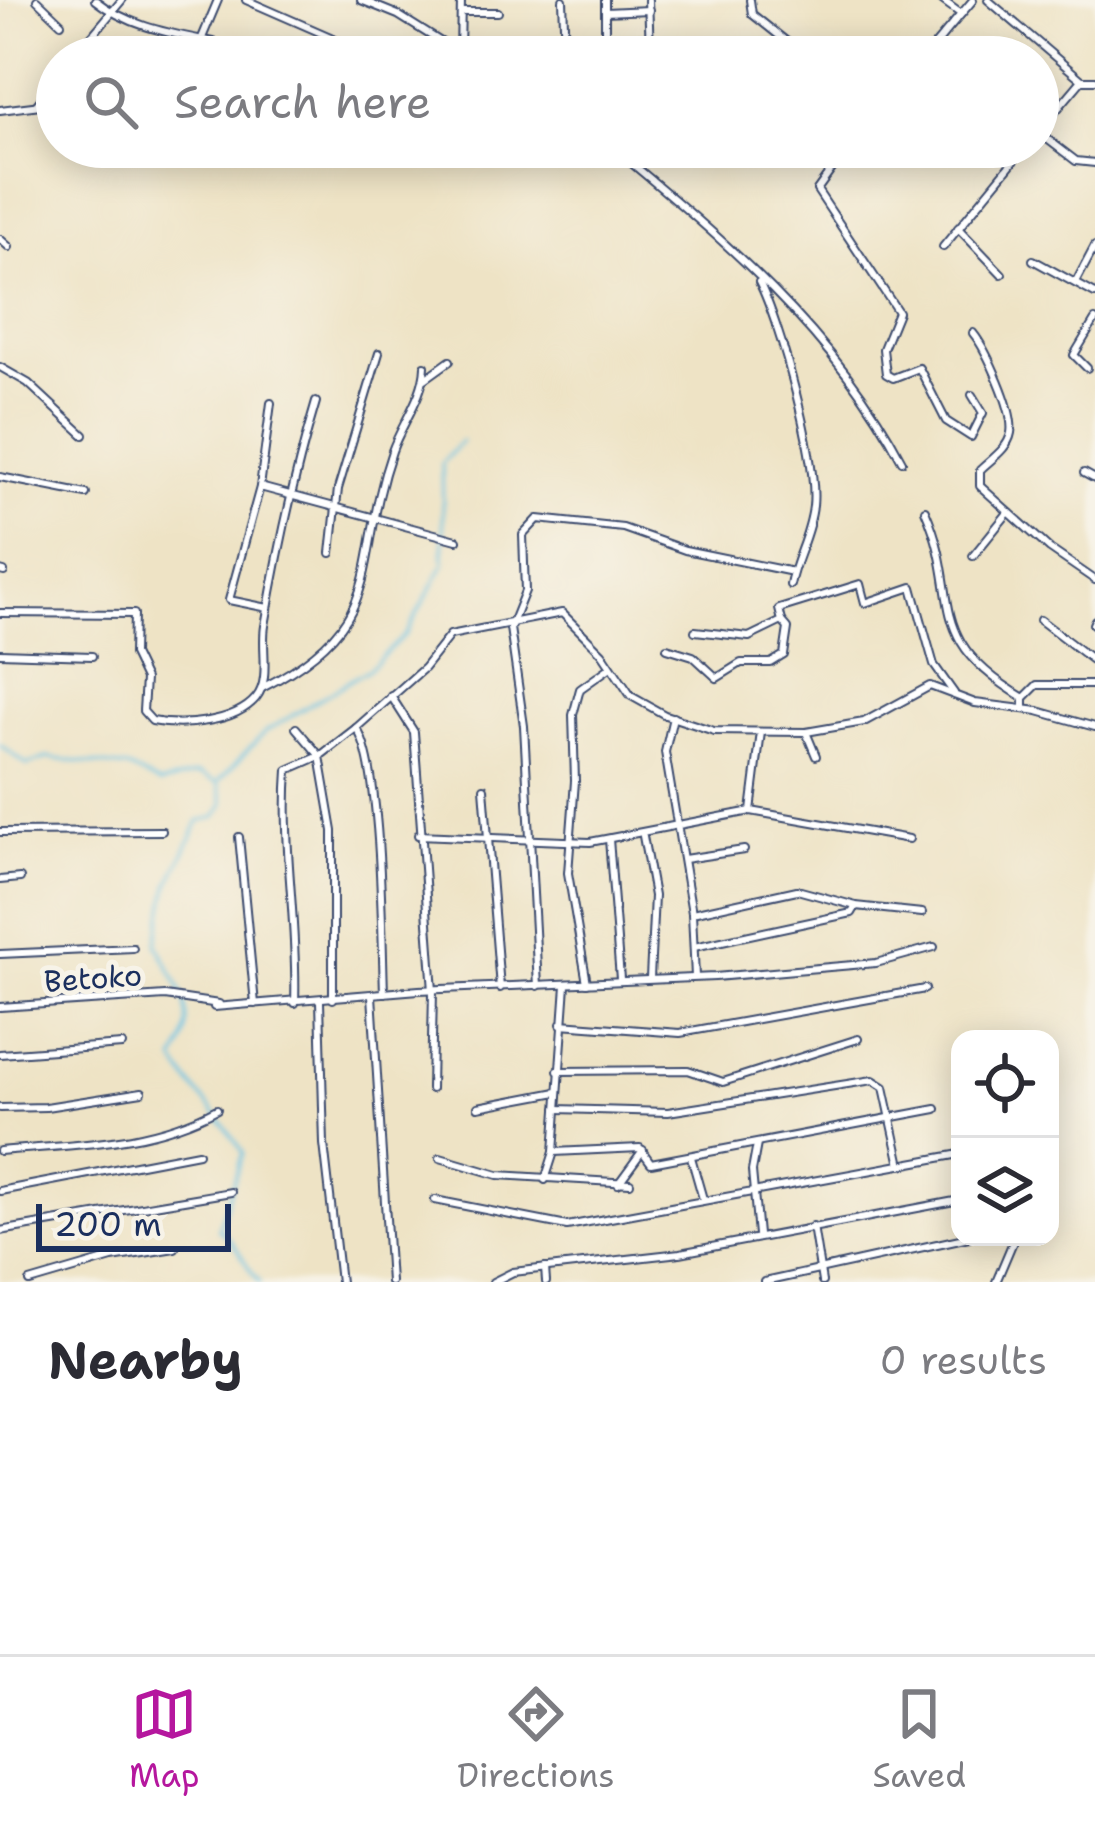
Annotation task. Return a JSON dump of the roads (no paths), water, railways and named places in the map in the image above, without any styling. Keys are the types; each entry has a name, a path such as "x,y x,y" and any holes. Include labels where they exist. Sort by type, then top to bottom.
{"street":[{"path":"37,0 61,23"},
{"path":"95,0 135,27 196,36"},
{"path":"92,36 122,0"},
{"path":"203,36 218,0"},
{"path":"246,0 328,36"},
{"path":"361,0 398,15 431,36"},
{"path":"460,0 462,36"},
{"path":"562,0 564,36"},
{"path":"605,0 605,36"},
{"path":"649,0 650,36"},
{"path":"749,0 752,14 780,36"},
{"path":"942,0 961,14"},
{"path":"943,36 973,0"},
{"path":"988,0 1031,36"},
{"path":"1003,0 1003,12"},
{"path":"605,12 649,10"},
{"path":"461,12 498,12"},
{"path":"1059,60 1082,80 1095,80"},
{"path":"1059,107 1082,80"},
{"path":"0,110 36,105"},
{"path":"1059,149 1072,159 1093,160"},
{"path":"636,168 780,294 826,345 873,410 902,461"},
{"path":"833,168 817,190 898,312 883,349 886,374 893,378 919,368 946,421 971,436 983,413 972,395"},
{"path":"944,247 1008,168"},
{"path":"958,228 1002,274"},
{"path":"0,239 9,247"},
{"path":"1076,282 1095,246"},
{"path":"1033,260 1095,294"},
{"path":"757,278 782,346 813,480 808,538 790,585"},
{"path":"1087,368 1074,355 1095,320"},
{"path":"973,333 987,352 1011,426 1002,449 978,478 983,492 1095,580"},
{"path":"331,553 335,508 380,353"},
{"path":"424,379 450,361"},
{"path":"262,688 301,668 337,638 359,590 393,448 424,379 425,366"},
{"path":"0,368 28,383 84,435"},
{"path":"0,613 134,614 133,654 145,679 142,710 152,721 218,720 254,702 262,688 268,608 316,402"},
{"path":"268,608 229,600 260,487 271,403"},
{"path":"1084,473 1095,479"},
{"path":"0,477 86,494"},
{"path":"260,487 457,540"},
{"path":"925,510 940,553 951,628 985,670 1024,698"},
{"path":"973,556 1007,514"},
{"path":"538,986 532,838 510,627 525,591 523,535 538,519 623,529 685,550 793,572"},
{"path":"667,648 693,656 717,678 742,663 771,663 784,655 788,628 779,608 860,584 865,603 912,586 926,645 938,673 956,696"},
{"path":"295,1003 290,860 283,834 287,773 320,756 356,728 455,633 510,627 562,613 602,653 631,696 713,730 806,731 880,717 930,686 1095,727"},
{"path":"1040,620 1095,662"},
{"path":"695,631 748,637 782,621"},
{"path":"0,653 92,656"},
{"path":"587,983 568,873 572,715 580,689 609,669"},
{"path":"1024,710 1024,698 1037,685 1095,685"},
{"path":"392,696 413,732 433,991 431,1089"},
{"path":"673,717 665,752 692,913 695,977"},
{"path":"296,728 320,756 333,831 333,999"},
{"path":"356,728 365,744 378,836 384,993"},
{"path":"806,731 816,756"},
{"path":"751,811 761,732"},
{"path":"484,788 500,988"},
{"path":"418,835 609,839 643,836 751,811 909,839"},
{"path":"0,832 162,832"},
{"path":"239,836 255,1004"},
{"path":"643,836 655,915 650,978"},
{"path":"609,839 620,981"},
{"path":"684,860 744,850"},
{"path":"0,880 20,878"},
{"path":"692,913 797,890 856,907 922,913"},
{"path":"694,946 852,913 856,907"},
{"path":"0,954 133,947"},
{"name":"Betoko","path":"0,1007 190,999 219,1004 214,1007 295,1003 384,993 876,963 934,947"},
{"path":"545,1180 554,1152 566,985"},
{"path":"562,1024 680,1033 925,989"},
{"path":"372,995 389,1282"},
{"path":"320,1000 324,1144 340,1282"},
{"path":"558,1071 688,1070 729,1082 858,1039"},
{"path":"0,1054 122,1045"},
{"path":"557,1109 682,1111 873,1081 884,1087 901,1165"},
{"path":"0,1108 46,1107 142,1092"},
{"path":"478,1107 557,1092"},
{"path":"0,1151 120,1141 181,1128 217,1109"},
{"path":"643,1150 652,1162 936,1109"},
{"path":"757,1144 758,1236"},
{"path":"554,1152 643,1150"},
{"path":"618,1184 643,1150"},
{"path":"0,1191 198,1153"},
{"path":"691,1156 704,1199"},
{"path":"435,1201 567,1226 951,1156"},
{"path":"440,1158 498,1175 631,1183"},
{"path":"0,1231 232,1192"},
{"path":"493,1282 505,1274 680,1253 951,1202"},
{"path":"813,1226 822,1282"},
{"path":"764,1282 951,1241"},
{"path":"997,1282 1011,1246"},
{"path":"30,1282 112,1258 175,1248"},
{"path":"544,1268 546,1282"}],"waterway":[{"path":"219,781 265,732 369,669 406,634 444,565 442,463 462,441"},
{"path":"0,745 27,765 47,758 128,768 160,784 198,774 216,782"},
{"path":"218,782 224,804 216,817 199,821 169,885 157,944 187,1015 175,1061 243,1153 218,1229 260,1282"}]}
